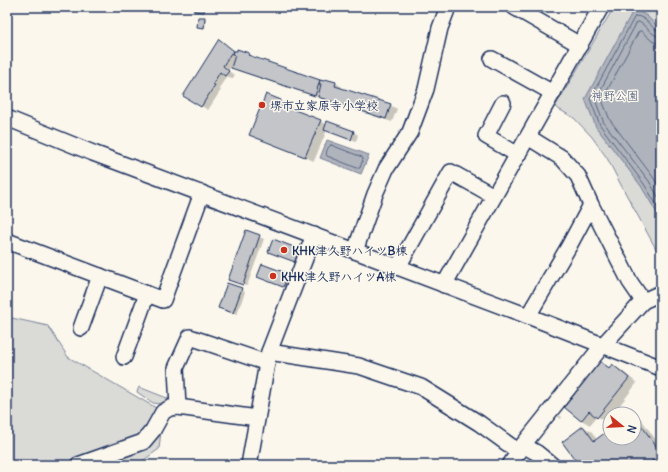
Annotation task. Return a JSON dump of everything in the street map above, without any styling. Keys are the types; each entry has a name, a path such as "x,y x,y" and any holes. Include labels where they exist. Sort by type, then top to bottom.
{"street":[{"path":"355,250 375,194 386,169 410,132 426,89 440,28 448,7"},
{"path":"514,7 580,45"},
{"path":"444,284 601,7"},
{"path":"492,59 553,93"},
{"path":"503,104 486,136 518,155"},
{"path":"9,123 355,250 661,368"},
{"path":"528,137 562,158 578,176 630,282 643,301"},
{"path":"398,267 451,172 494,196"},
{"path":"7,241 162,300 202,193"},
{"path":"528,316 592,205"},
{"path":"249,465 268,358 314,235"},
{"path":"80,328 100,276"},
{"path":"510,465 602,346 643,301 661,293"},
{"path":"124,357 147,294"},
{"path":"178,407 176,368 190,338 268,358 359,366 421,387 521,449 537,454 552,465"},
{"path":"78,465 144,442 159,421 163,412 170,408 178,407 257,418"}],"green space":[{"name":"神野公園","path":"614,7 661,7 661,258 607,158 592,137 574,118 555,107"},
{"path":"7,317 48,326 68,357 163,412 159,449 137,465 7,465"},
{"path":"139,387 172,400 171,405 153,403 137,392"}],"water":[{"name":"神野公園","path":"634,9 647,16 661,30 661,220 641,186 596,127 585,99"},
{"path":"327,140 369,155 361,174 320,158"}],"building":[{"path":"194,7 205,7 204,12 194,11"},
{"path":"198,17 205,17 204,28 197,27"},
{"path":"219,39 234,51 233,54 231,53 223,66 229,71 225,76 220,72 213,84 215,85 201,107 183,96"},
{"path":"237,49 249,53 248,55 320,80 315,96 231,68 235,55 233,54 234,51 237,51"},
{"path":"325,79 336,82 335,86 391,104 386,119 318,97 321,84 319,84 320,80 324,81"},
{"path":"266,94 281,100 279,104 321,120 305,157 249,135"},
{"path":"327,121 354,131 351,140 324,130"},
{"path":"246,230 260,235 243,285 228,280"},
{"name":"KHK津久野ハイツB棟","path":"273,239 299,249 295,262 268,252"},
{"name":"KHK津久野ハイツA棟","path":"262,264 289,274 283,287 257,277"},
{"path":"227,283 242,288 233,313 218,308"},
{"path":"600,361 609,368 612,364 629,378 607,406 602,406 602,412 597,418 589,411 581,421 564,407"},
{"path":"583,426 594,441 602,435 602,446 642,446 642,426 661,453 661,465 657,465 653,460 647,465 579,465 562,442"}],"place":[{"name":"堺市立家原寺小学校","path":"262,105"},
{"name":"KHK津久野ハイツB棟","path":"284,250"},
{"name":"KHK津久野ハイツA棟","path":"273,276"}]}
